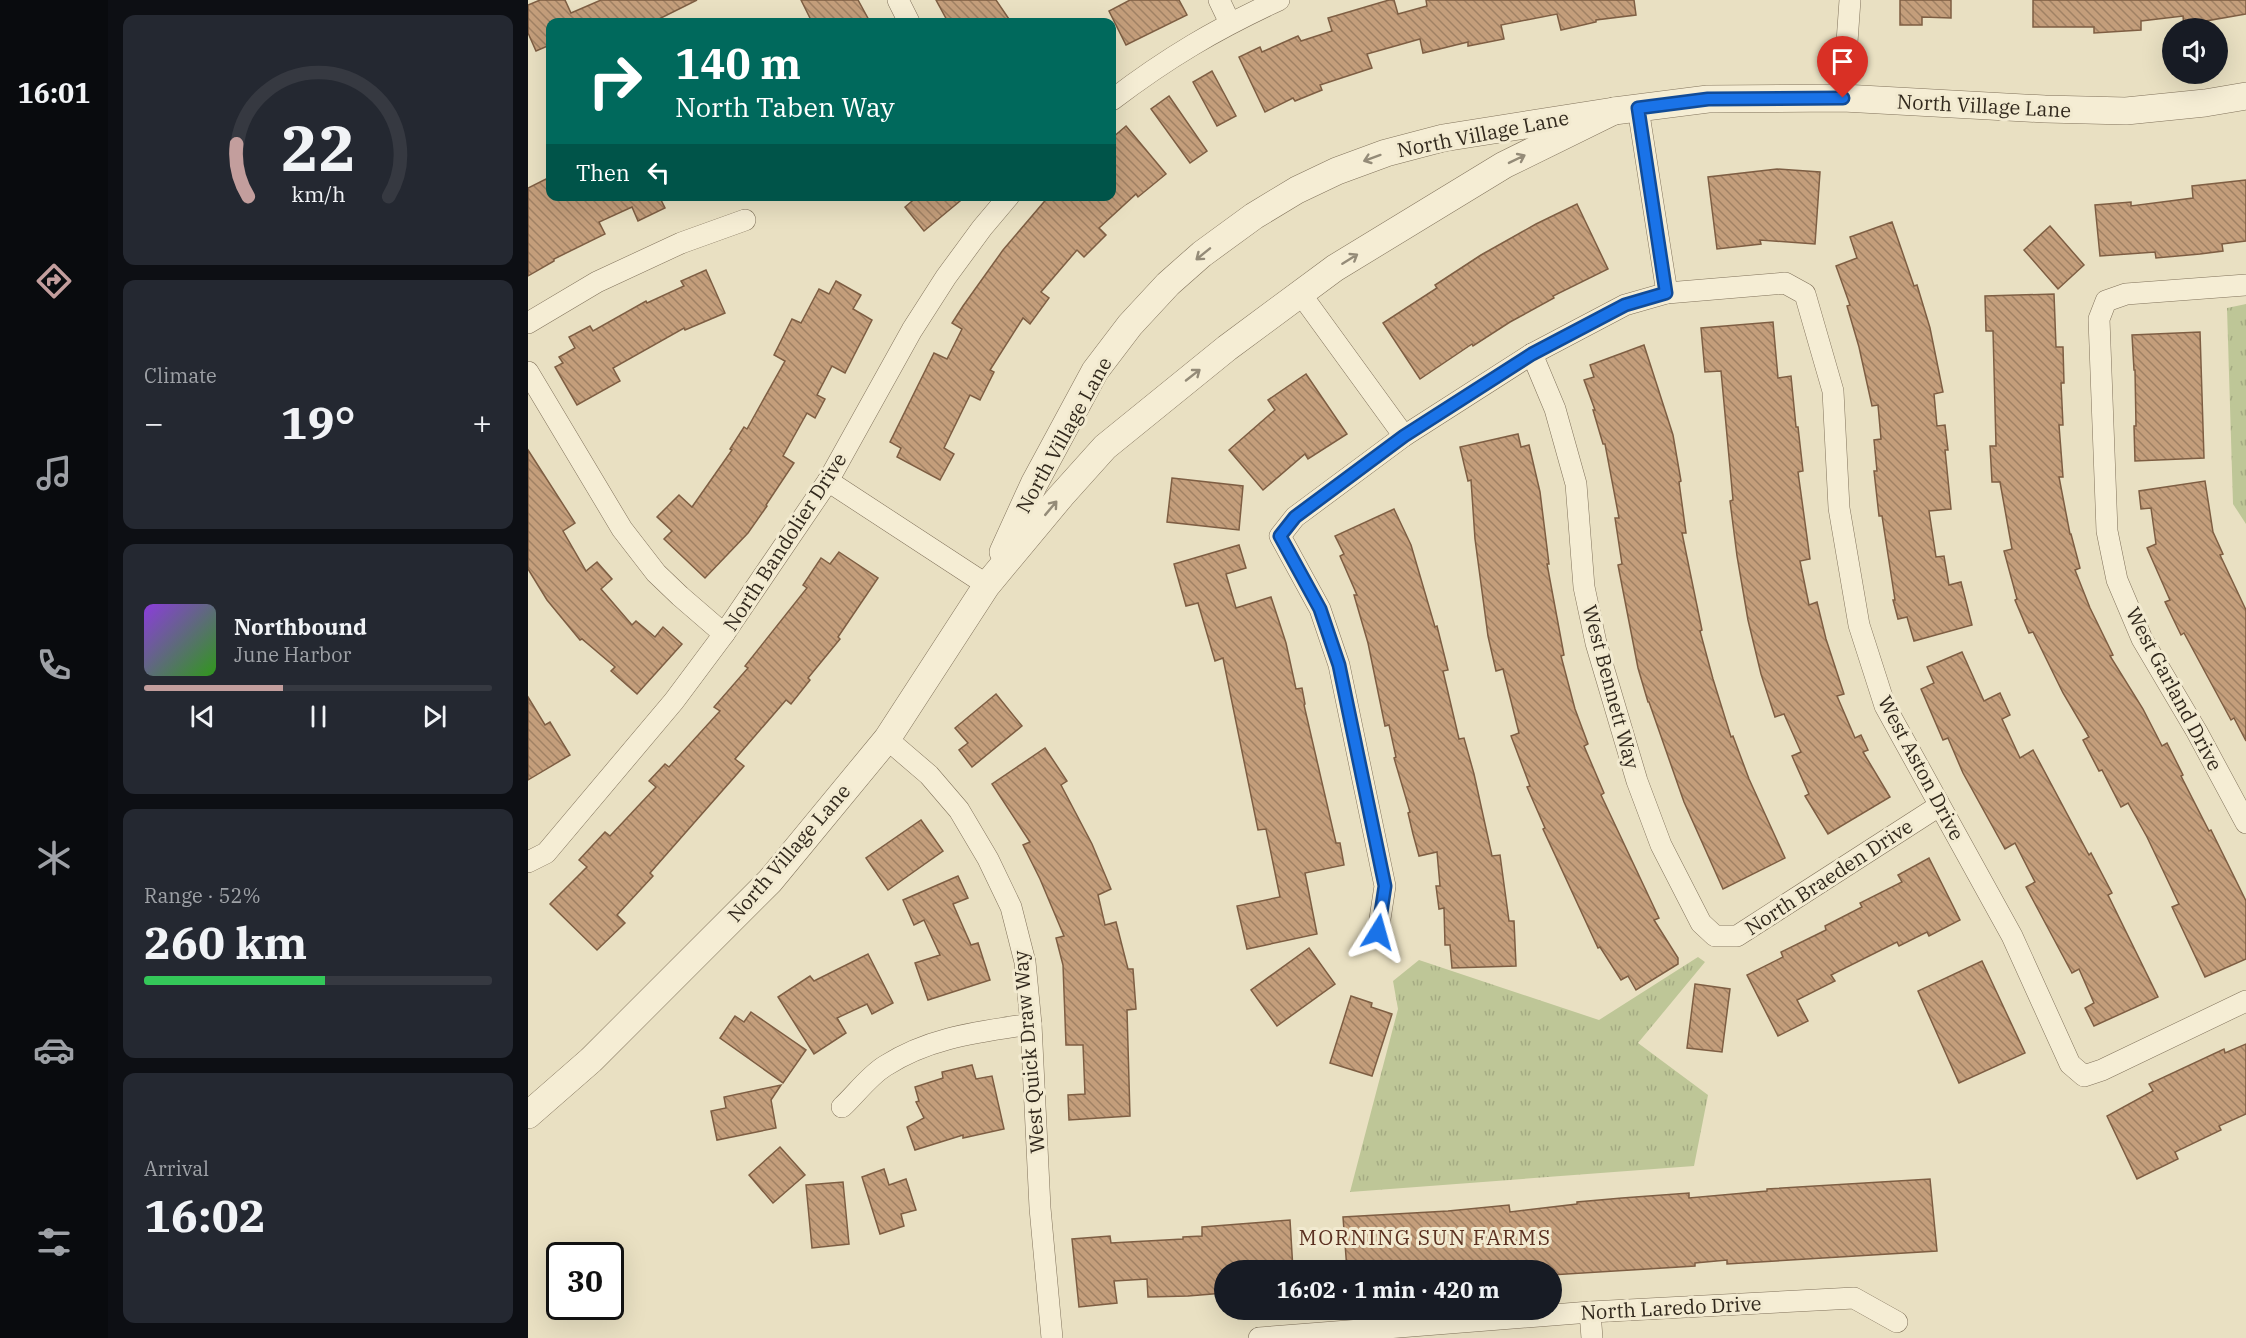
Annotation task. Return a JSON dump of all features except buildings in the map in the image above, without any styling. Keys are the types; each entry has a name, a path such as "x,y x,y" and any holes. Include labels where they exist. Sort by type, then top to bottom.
{"street":[{"path":"898,0 907,18"},
{"path":"1219,0 1230,23"},
{"path":"1116,97 1194,42 1279,0"},
{"path":"1843,98 1850,0"},
{"name":"North Village Lane","path":"987,585 1034,484 1095,371 1130,325 1168,284 1202,254 1254,216 1297,190 1337,171 1386,153 1443,138 1708,99 1843,98 2045,110 2126,111 2205,104 2246,96"},
{"path":"1378,932 1385,886 1339,665 1320,609 1280,536 1295,517 1404,436 1532,354 1625,305 1666,293 1626,110"},
{"name":"North Village Lane","path":"528,1114 591,1060 770,881 887,739 987,585 1061,496 1106,447 1210,362 1300,293 1504,165 1626,110"},
{"name":"North Bandolier Drive","path":"528,862 546,854 674,701 724,634 828,481 912,330 946,277 1005,201"},
{"path":"528,323 597,282 681,243 745,220"},
{"name":"West Aston Drive","path":"1666,293 1785,283 1805,294 1833,391 1839,508 1860,625 1885,706 2013,936 2070,1064 2084,1076 2102,1070 2246,1001"},
{"name":"West Garland Drive","path":"2246,285 2126,294 2106,301 2098,319 2107,531 2117,580 2142,639 2198,732 2246,823"},
{"path":"1300,293 1404,436"},
{"name":"West Bennett Way","path":"1532,354 1555,409 1576,484 1584,587 1596,643 1637,781 1666,854 1701,923 1715,936"},
{"path":"528,372 622,529 656,573 724,634"},
{"path":"828,481 987,585"},
{"name":"West Quick Draw Way","path":"887,739 929,775 951,801 988,859 1011,907 1025,962 1031,1024 1040,1208 1052,1338"},
{"name":"North Braeden Drive","path":"1715,936 1737,936 1939,806"},
{"path":"842,1107 883,1067 921,1046 975,1032 1031,1024"},
{"name":"North Laredo Drive","path":"1259,1338 1316,1336 1590,1311 1854,1298 1897,1322"},
{"path":"1590,1311 1592,1338"}],"green space":[{"path":"2246,304 2246,524 2233,504 2227,308"},
{"path":"1698,957 1705,962 1638,1043 1708,1095 1694,1166 1350,1192 1398,1009 1393,981 1419,960 1599,1020"}],"district":[{"name":"MORNING SUN FARMS","path":"1425,1238"}],"route":[{"path":"1378,932 1385,886 1339,665 1320,609 1280,536 1295,517 1404,436 1532,354 1625,305 1666,293 1638,108 1708,99 1843,98"}]}
